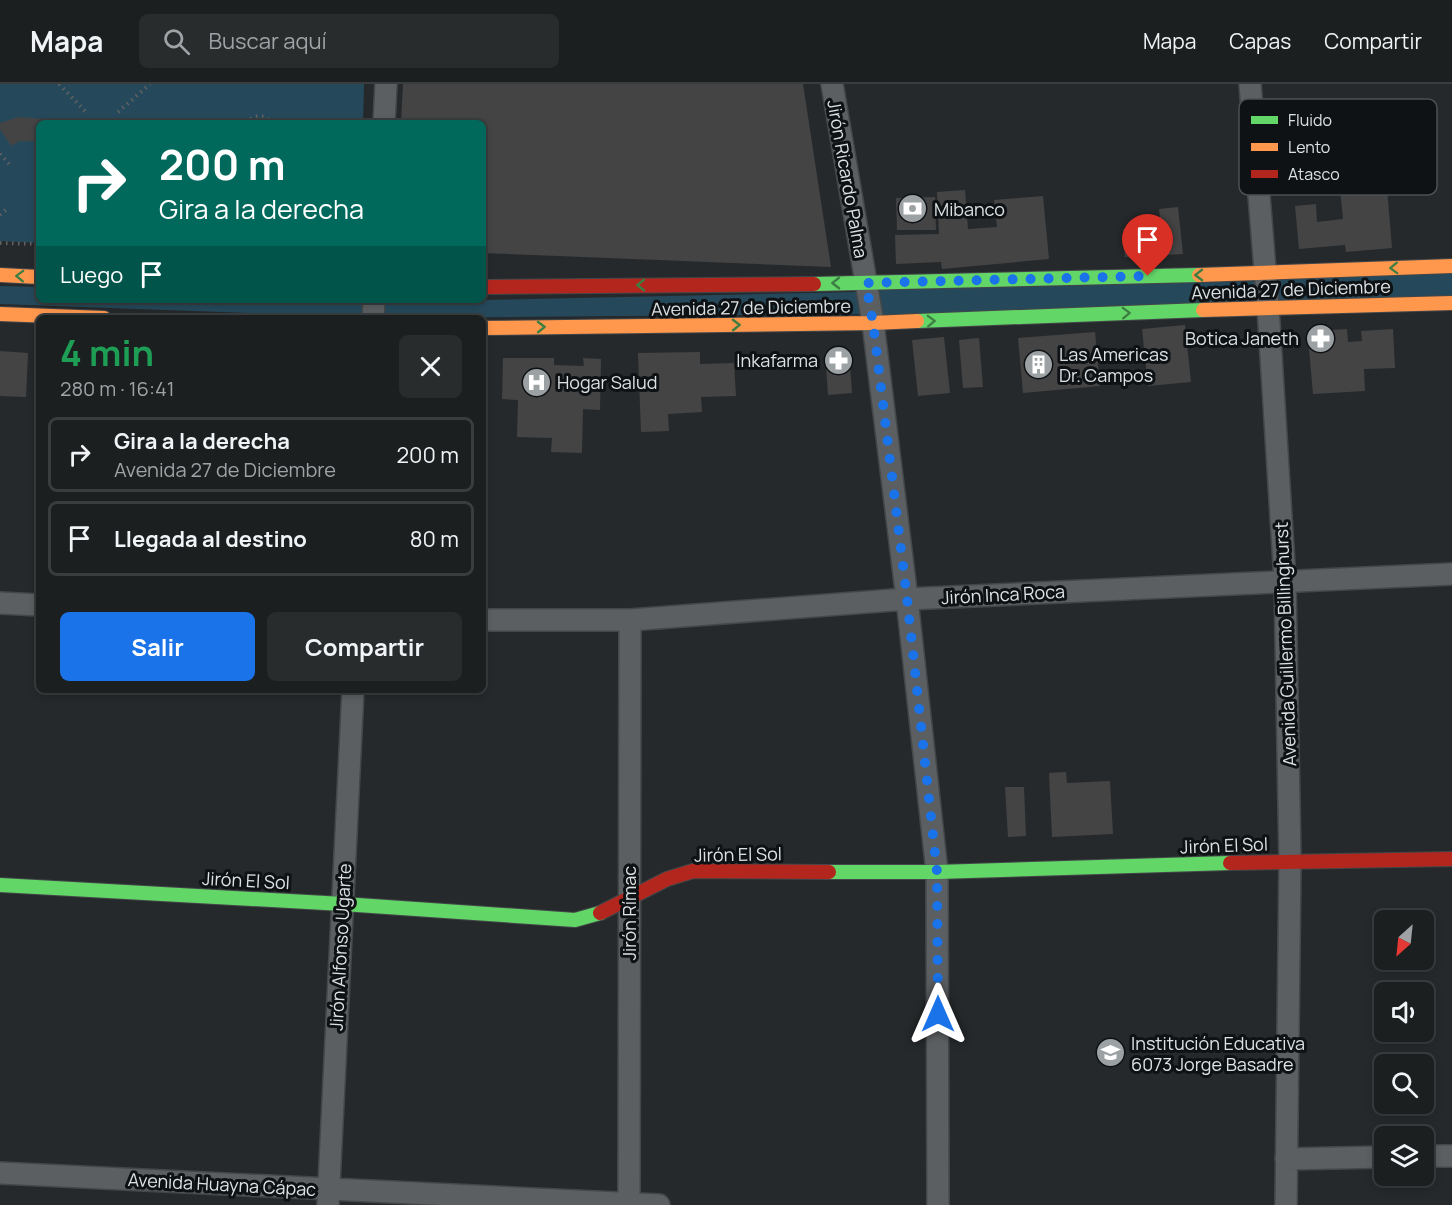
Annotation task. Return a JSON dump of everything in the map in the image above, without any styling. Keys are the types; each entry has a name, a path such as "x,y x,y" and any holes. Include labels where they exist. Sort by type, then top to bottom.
{"street":[{"path":"384,120 386,84"},
{"name":"Jirón Ricardo Palma","path":"832,84 873,323 907,598 937,872 938,1205"},
{"name":"Avenida Guillermo Billinghurst","path":"1250,84 1251,99"},
{"name":"Avenida Guillermo Billinghurst","path":"1259,195 1285,581 1290,861 1286,1205"},
{"name":"Avenida 27 de Diciembre","path":"486,287 866,283 1452,266"},
{"path":"0,275 36,277"},
{"name":"Avenida 27 de Diciembre","path":"486,328 873,323 1268,307 1452,303"},
{"path":"0,314 36,315"},
{"name":"Jirón Inca Roca","path":"486,620 630,620 907,598 1452,574"},
{"path":"0,603 36,604"},
{"name":"Jirón Rímac","path":"629,1204 630,620"},
{"name":"Jirón Alfonso Ugarte","path":"328,1197 353,693"},
{"name":"Jirón El Sol","path":"0,885 343,904 575,920 603,912 667,879 693,871 937,872 1290,861 1452,859"},
{"path":"1434,1156 1452,1156"},
{"path":"1286,1159 1374,1157"},
{"name":"Avenida Huayna Cápac","path":"0,1173 328,1197 659,1205"}],"path":[{"path":"58,84 85,111"},
{"path":"118,112 150,84"},
{"path":"248,120 260,115 270,120"},
{"path":"0,154 12,167"},
{"path":"0,215 8,208"},
{"path":"0,243 36,244"}],"shaded area":[{"path":"0,84 364,84 363,120 36,120 36,243 0,241"},
{"path":"1452,272 1452,296 1277,300 1276,279"},
{"path":"1258,281 1257,301 880,316 877,290"},
{"path":"0,286 36,287 36,303 366,303 364,315 0,304"},
{"path":"860,292 862,314 486,317 486,315 383,315 384,303 486,303 486,300"}],"building":[{"path":"403,84 803,84 831,267 486,253 486,120 401,120"},
{"path":"19,117 47,120 36,120 36,141 20,141 11,146 0,129 0,123"},
{"path":"965,190 968,229 997,227 994,200 1043,196 1049,259 942,269 941,262 896,264 895,235 939,234 937,192"},
{"path":"1341,195 1388,195 1392,248 1346,252 1345,245 1299,249 1295,206 1316,204 1317,222 1343,219"},
{"path":"935,197 936,230 897,230 896,198"},
{"path":"1178,207 1183,254 1125,257 1123,229 1161,227 1159,209"},
{"path":"1185,325 1191,382 1148,386 1142,329"},
{"path":"1347,329 1348,342 1362,341 1361,331 1393,329 1395,368 1364,369 1365,391 1313,394 1308,337 1316,331"},
{"path":"1095,332 1100,386 1023,393 1018,338"},
{"path":"944,337 950,393 918,396 912,340"},
{"path":"979,338 983,387 963,388 959,340"},
{"path":"0,351 28,353 26,397 0,396"},
{"path":"849,351 852,393 828,395 825,353"},
{"path":"700,352 700,364 734,363 736,396 701,397 702,412 668,414 669,431 641,432 638,353"},
{"path":"503,358 554,358 554,365 584,366 583,358 601,359 600,410 583,409 582,453 551,452 552,438 517,437 518,400 502,399"},
{"path":"1066,772 1067,783 1110,781 1113,834 1052,837 1049,773"},
{"path":"1005,787 1024,787 1026,836 1008,837"}],"traffic: fast":[{"path":"814,284 1199,275"},
{"path":"917,321 1203,310"},
{"path":"829,872 937,872 1230,863"},
{"path":"0,885 343,904 575,920 600,913"}],"traffic: slow":[{"path":"1199,275 1452,266"},
{"path":"0,275 36,277"},
{"path":"1203,310 1452,303"},
{"path":"0,314 36,315"},
{"path":"486,328 917,321"}],"traffic: jam":[{"path":"486,287 814,284"},
{"path":"1230,863 1452,859"},
{"path":"600,913 667,879 693,871 829,872"}],"place":[{"name":"Mibanco","path":"913,209"},
{"name":"Botica Janeth","path":"1320,338"},
{"name":"Inkafarma","path":"839,360"},
{"name":"Las Americas Dr. Campos","path":"1038,364"},
{"name":"Hogar Salud","path":"536,382"},
{"name":"Institución Educativa 6073 Jorge Basadre","path":"1110,1053"}],"route":[{"path":"938,1014 937,872 907,598 866,283 1148,276"}]}
